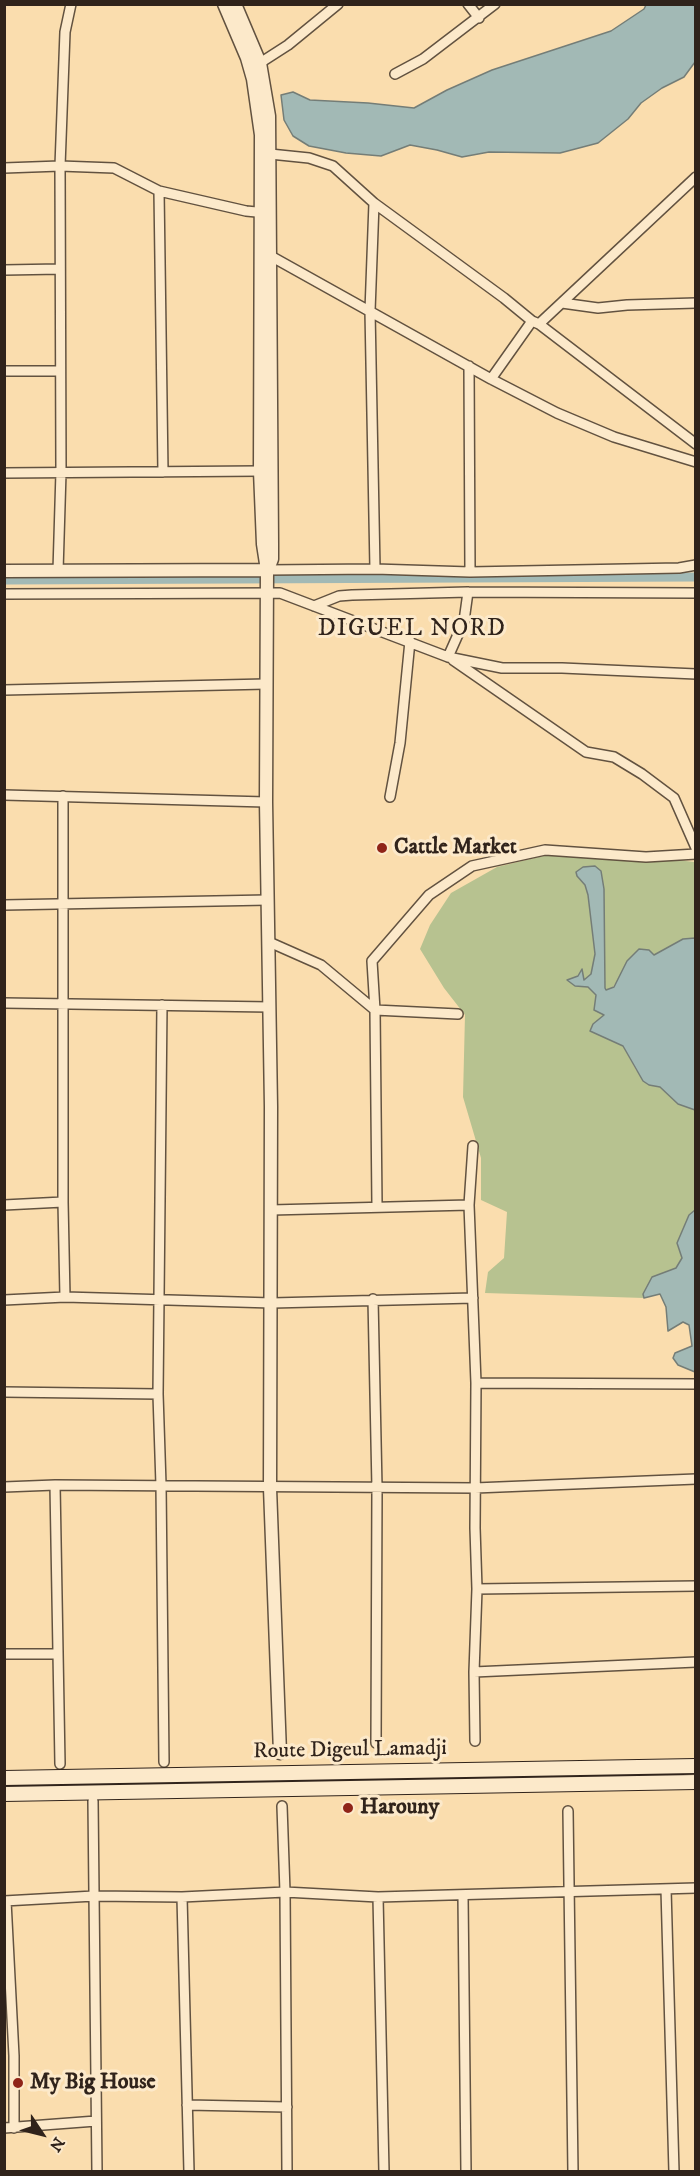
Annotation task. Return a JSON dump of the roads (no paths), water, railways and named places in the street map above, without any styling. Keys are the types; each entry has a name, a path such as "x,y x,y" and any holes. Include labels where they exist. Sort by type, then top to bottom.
{"main road":[{"name":"Route Digeul Lamadji","path":"4,1778 696,1766"},
{"path":"4,1794 696,1782"}],"street":[{"path":"224,4 258,79"},
{"path":"235,4 260,63 258,79 265,135 272,559 267,581"},
{"path":"260,63 288,45 338,4"},
{"path":"468,4 479,18"},
{"path":"395,74 423,58 495,4"},
{"path":"58,571 61,472 60,166 65,32 70,7"},
{"path":"265,135 270,154 266,213"},
{"path":"270,154 321,161 333,166 374,203 504,298 696,444"},
{"path":"4,168 60,166 114,168 159,191 266,213"},
{"path":"491,379 536,322 562,303 696,177"},
{"path":"159,191 163,472"},
{"path":"374,203 370,311 375,569"},
{"path":"266,253 491,379 557,413 614,437 696,462"},
{"path":"266,253 260,471 263,552 267,581 266,802 272,1303 270,1488 280,1753"},
{"path":"4,270 60,269"},
{"path":"562,303 598,308 696,303"},
{"path":"469,366 470,572"},
{"path":"4,371 59,371"},
{"path":"4,472 260,471"},
{"path":"4,594 267,581 375,569 470,572 680,568 696,565"},
{"path":"4,571 58,571 267,581 280,593 448,657 502,668 562,668 696,674"},
{"path":"314,606 339,596 468,592 696,593"},
{"path":"448,657 464,621 468,592"},
{"path":"390,797 400,743 410,641"},
{"path":"448,657 586,752 614,757 674,798 696,848"},
{"path":"4,690 266,684"},
{"path":"4,795 266,802"},
{"path":"63,796 62,1003 65,1297"},
{"path":"377,1206 375,1010 372,961 429,895 472,866 545,850 646,857 696,854"},
{"path":"4,905 268,900"},
{"path":"269,942 321,965 375,1010 458,1014"},
{"path":"4,1003 270,1007"},
{"path":"162,1005 157,1299 164,1762"},
{"path":"473,1146 469,1205 476,1383 475,1741"},
{"path":"4,1205 63,1202"},
{"path":"271,1210 469,1205"},
{"path":"4,1300 65,1297 272,1303 472,1298"},
{"path":"373,1299 377,1488 376,1743"},
{"path":"476,1383 696,1384"},
{"path":"4,1392 158,1394"},
{"path":"4,1487 161,1485 270,1488 475,1488 696,1479"},
{"path":"55,1485 60,1764"},
{"path":"477,1589 696,1586"},
{"path":"4,1654 57,1654"},
{"path":"474,1672 696,1662"},
{"path":"93,1801 97,2172"},
{"path":"282,1806 285,1892 287,2172"},
{"path":"568,1810 573,2172"},
{"path":"96,2121 9,2128 14,2056 5,1901 94,1896 182,1897 285,1892 378,1898 696,1888"},
{"path":"666,1889 674,2172"},
{"path":"463,1896 466,2172"},
{"path":"182,1897 189,2172"},
{"path":"378,1898 384,2172"},
{"path":"187,2105 287,2107"}],"water":[{"path":"646,5 695,5 695,62 684,77 662,88 641,103 628,119 598,143 560,153 489,152 462,157 410,145 381,156 346,153 309,146 293,136 284,120 281,95 293,92 310,100 414,108 492,70 611,31 644,9"},
{"path":"595,866 601,871 604,889 606,990 614,987 627,961 639,949 649,950 654,955 683,939 695,938 695,1110 678,1104 660,1087 643,1081 623,1046 590,1031 593,1024 604,1015 594,1010 596,995 588,987 575,986 567,980 578,976 582,969 584,980 591,974 595,954 588,895 585,885 576,872 583,867"},
{"path":"695,1210 695,1372 678,1365 673,1358 675,1353 692,1346 689,1325 683,1322 668,1331 666,1307 660,1294 644,1298 643,1294 652,1277 676,1268 682,1258 677,1243 689,1215"}],"waterway":[{"path":"4,580 696,577"}],"place":[{"name":"Cattle Market","path":"382,848"},
{"name":"Harouny","path":"348,1808"},
{"name":"My Big House","path":"18,2083"}],"district":[{"name":"DIGUEL NORD","path":"412,630"}]}
